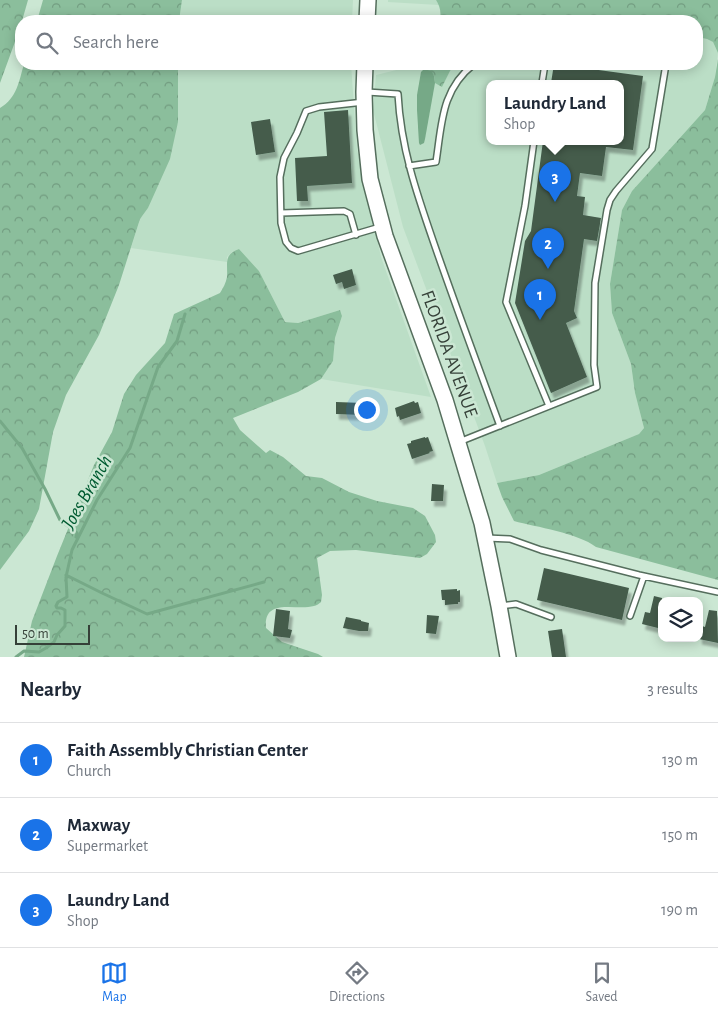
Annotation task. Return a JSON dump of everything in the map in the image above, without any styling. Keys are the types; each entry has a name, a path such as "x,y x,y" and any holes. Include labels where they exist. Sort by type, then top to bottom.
{"main road":[{"path":"367,15 368,0"},
{"name":"FLORIDA AVENUE","path":"365,70 365,130 370,179 385,236 459,442 486,538 508,657"}],"lane":[{"path":"409,166 436,162 443,113 448,96 460,77 468,70"},
{"path":"459,442 597,387 594,365 596,283 607,210 613,195 652,149 665,70"},
{"path":"383,227 298,251 291,248 286,242 281,223 280,177 284,158 306,112 310,109 364,97 398,94 401,131 416,194 500,426"},
{"path":"533,145 525,206 506,302 549,406"},
{"path":"281,213 344,211 350,214 356,235"},
{"path":"486,538 510,539 541,550 644,576 718,592"},
{"path":"630,616 644,576"},
{"path":"499,606 516,604 551,617"}],"shaded area":[{"path":"182,0 353,0 352,15 180,15"},
{"path":"388,0 436,0 439,5 388,2"},
{"path":"703,38 713,42 718,53 715,77 705,110 632,191 622,210 610,284 612,313 631,364 635,393 644,428 639,434 539,475 497,483 403,227 373,110 376,75 396,70 427,70 442,87 450,71 703,70"},
{"path":"178,70 351,70 357,149 381,257 431,397 321,379 333,361 335,338 342,316 340,310 298,323 285,322 259,271 239,249 227,257 227,262 131,248 140,219 148,208 178,122"},
{"path":"428,70 432,72 435,83 425,139 424,143 420,145 417,95 421,72"}],"green space":[{"path":"0,0 28,0 24,15 15,15 15,42 0,83"},
{"path":"43,0 182,0 180,15 39,15"},
{"path":"436,0 718,0 718,53 713,42 703,38 703,15 440,15 439,5"},
{"path":"718,59 718,580 596,547 568,534 514,521 497,483 539,475 639,434 644,428 635,393 631,364 612,313 610,284 622,210 632,191 705,110 715,77"},
{"path":"22,70 178,70 178,122 170,159 148,208 140,219 119,285 99,335 66,395 53,432 39,509 29,531 0,570 0,108 14,94"},
{"path":"427,70 451,70 442,87 435,83 434,76"},
{"path":"239,249 259,271 285,322 298,323 340,310 342,316 335,338 333,361 321,379 298,392 233,418 240,430 266,453 270,450 283,457 306,476 322,478 349,492 377,501 413,508 425,516 435,535 436,542 427,554 420,558 356,550 330,551 317,558 322,595 321,602 315,606 275,609 266,618 266,628 282,642 323,657 24,657 32,621 94,465 112,432 124,394 136,375 165,343 174,314 220,293 227,279 228,257"}],"building":[{"path":"553,70 598,70 643,76 633,150 606,147 602,176 580,173 577,196 585,197 583,215 601,218 597,241 584,239 574,311 577,318 566,323 587,377 551,393 515,303 525,241 531,231 542,145 624,145 624,80 551,80"},
{"path":"348,110 352,183 307,186 308,201 297,201 295,158 327,156 324,112"},
{"path":"270,119 275,152 256,155 251,122"},
{"path":"352,269 356,285 344,289 342,282 336,284 333,275"},
{"path":"414,401 415,403 418,402 421,413 400,420 399,416 397,417 395,408"},
{"path":"336,402 363,403 362,415 336,414"},
{"path":"428,437 433,451 412,459 407,444"},
{"path":"432,484 444,485 443,501 431,501"},
{"path":"544,568 629,588 622,620 537,600"},
{"path":"457,589 457,591 460,590 460,602 458,604 445,605 445,600 442,600 441,590"},
{"path":"654,596 658,597 658,628 642,624 645,612 650,613"},
{"path":"276,609 290,611 288,629 292,630 290,638 273,636"},
{"path":"709,610 717,611 718,643 703,640 703,626 705,627"},
{"path":"427,615 439,616 436,634 426,633"},
{"path":"346,617 369,623 368,631 343,628"},
{"path":"562,629 566,657 552,657 548,631"}],"waterway":[{"name":"Joes Branch","path":"16,657 24,651 39,652 46,648 54,642 65,626 65,610 56,606 58,602 67,597 66,577 72,550 97,500 130,448 158,367 177,341 185,314"},
{"path":"0,421 22,448 60,520 77,533 76,537"},
{"path":"66,575 147,614 264,582"}],"place":[{"name":"Laundry Land","path":"555,202"},
{"name":"Maxway","path":"548,269"},
{"name":"Faith Assembly Christian Center","path":"540,320"}]}
